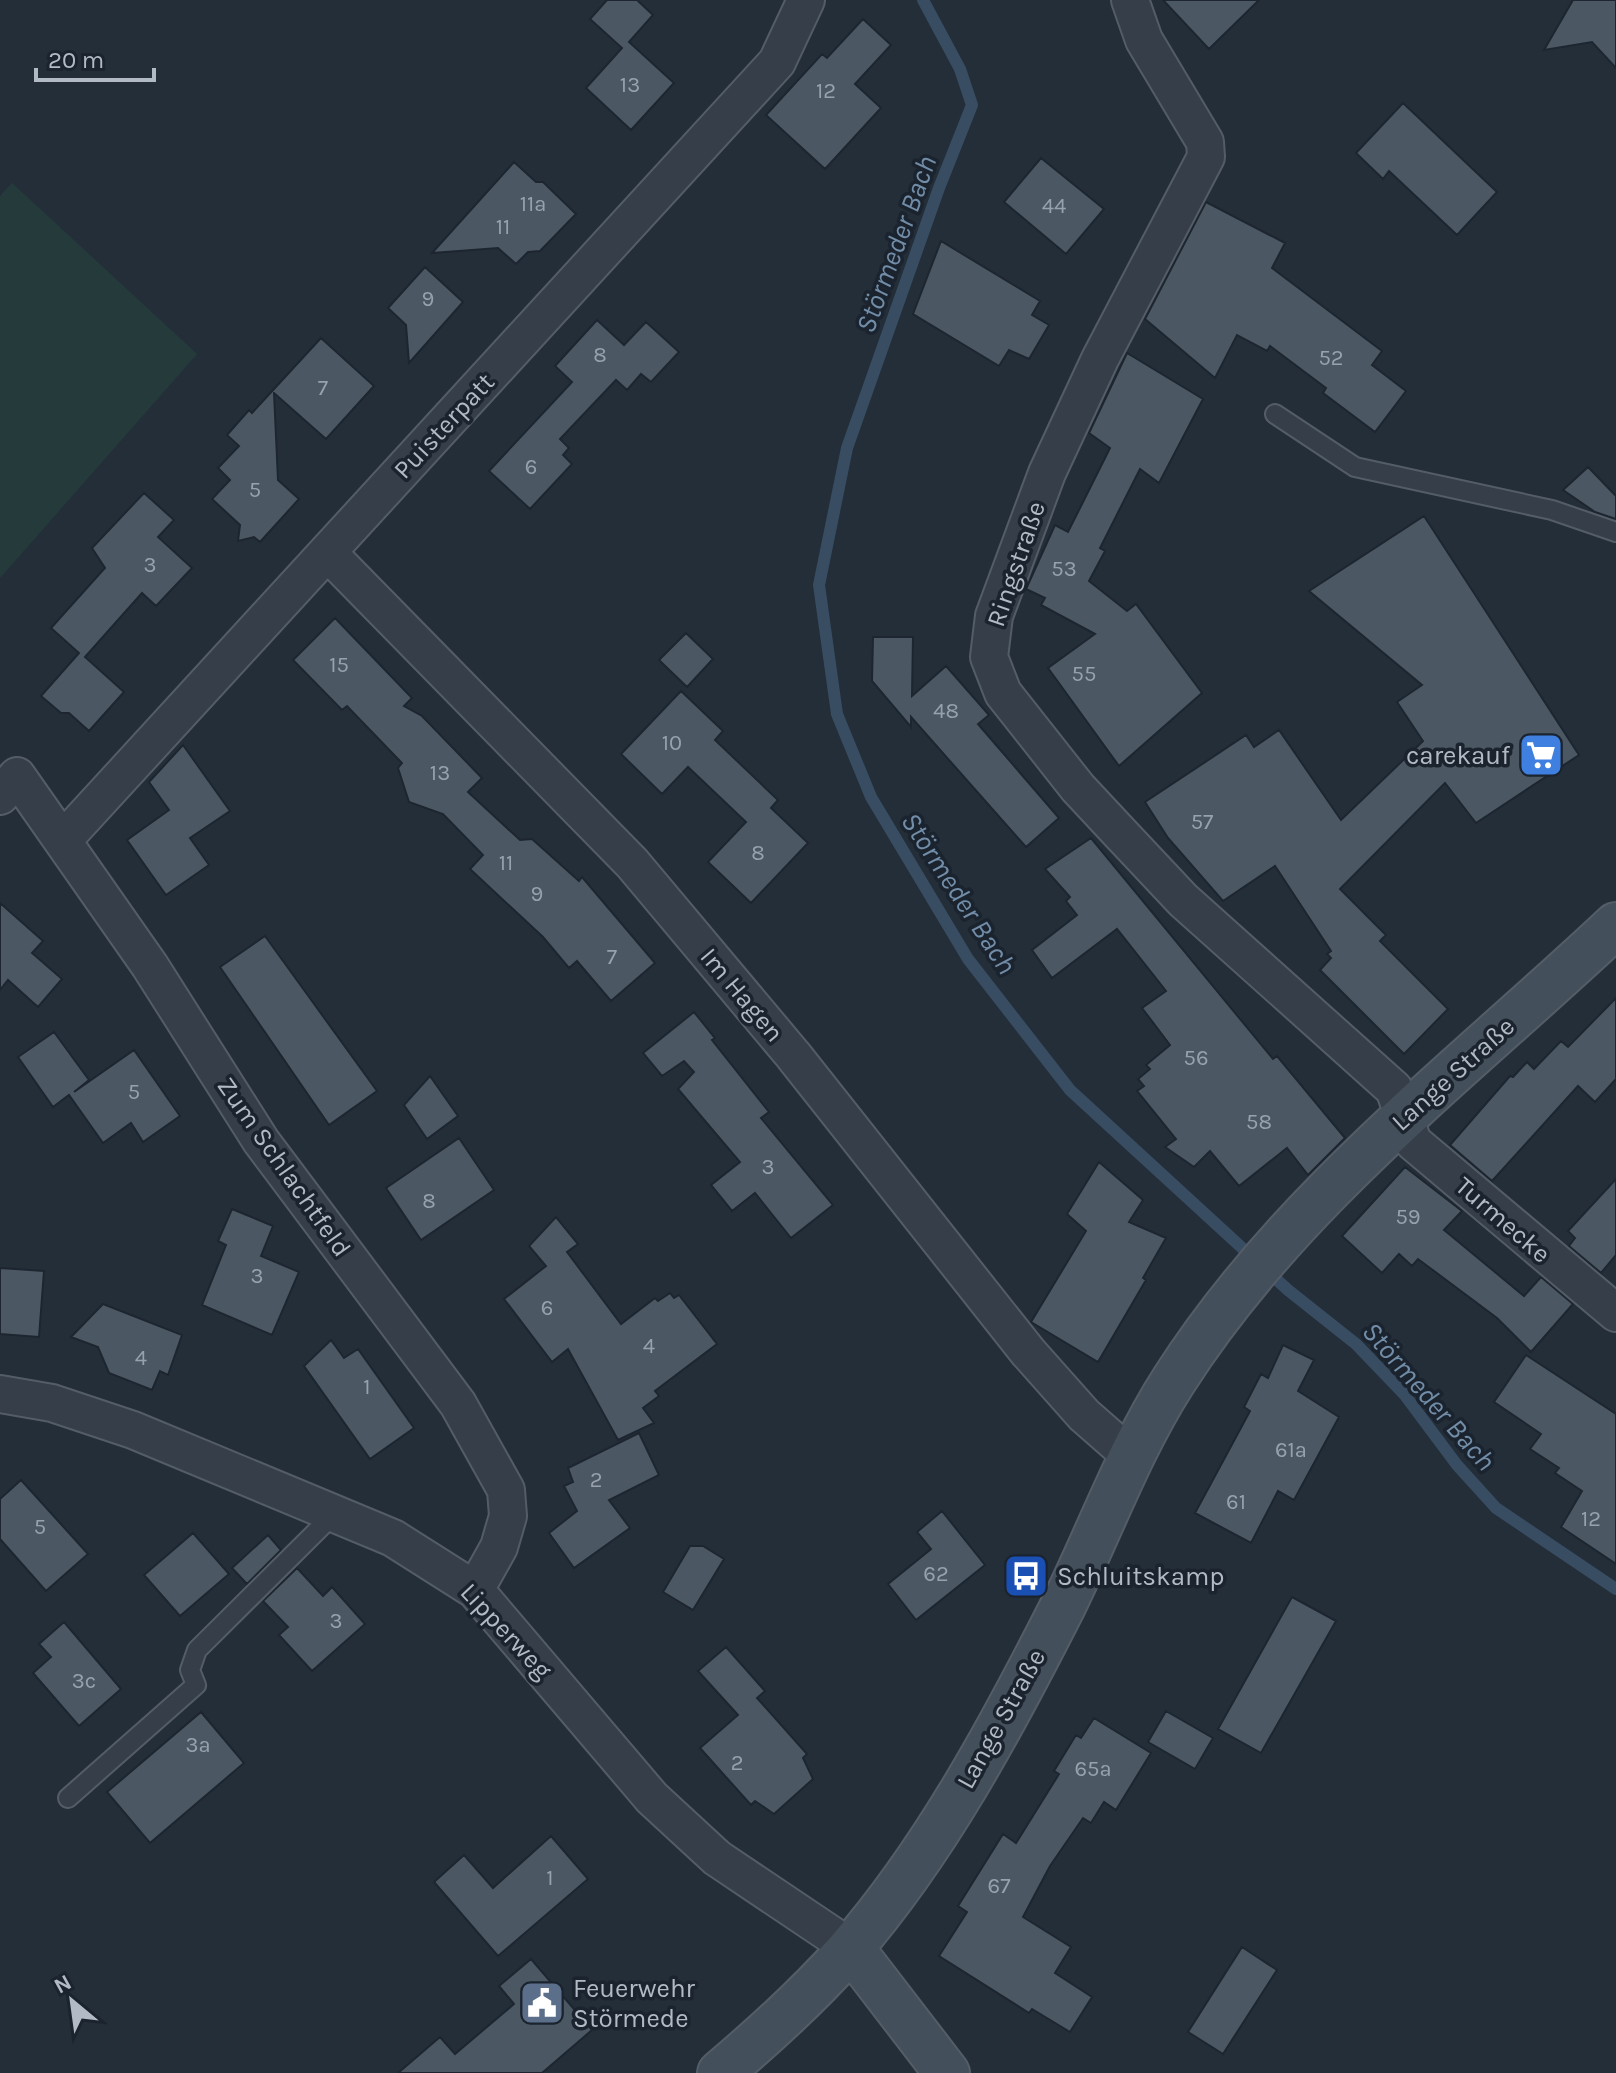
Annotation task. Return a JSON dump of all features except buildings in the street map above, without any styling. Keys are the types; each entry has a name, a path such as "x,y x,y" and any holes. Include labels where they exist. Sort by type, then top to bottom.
{"main road":[{"name":"Lange Straße","path":"720,2073 805,1997 851,1948 949,1811 1007,1713 1172,1383 1216,1318 1294,1228 1404,1116 1616,925"},
{"path":"851,1948 947,2073"}],"street":[{"name":"Puisterpatt","path":"63,840 777,62 806,0"},
{"name":"Ringstraße","path":"1130,0 1144,40 1205,142 1206,157 1100,359 1047,473 994,616 989,657 1003,693 1078,788 1183,900 1394,1089 1404,1116"},
{"name":"Im Hagen","path":"328,553 632,863 793,1055 1028,1352 1084,1415 1133,1458"},
{"name":"Zum Schlachtfeld","path":"0,796 17,776 150,966 261,1141 458,1404 506,1490 508,1516 499,1547 475,1590"},
{"name":"Turmecke","path":"1404,1116 1413,1142 1616,1313"},
{"name":"Lipperweg","path":"0,1394 52,1403 133,1430 393,1538 475,1590 652,1798 717,1858 851,1948"}],"lane":[{"path":"1275,414 1355,467 1552,510 1616,532"},
{"path":"68,1798 196,1685 190,1670 197,1650 334,1514"}],"green space":[{"path":"12,183 197,354 0,578 0,196"}],"waterway":[{"name":"Störmeder Bach","path":"923,0 960,69 972,105 939,188 847,448 819,585 837,714 871,797 968,959 1070,1090 1288,1290 1356,1344 1404,1394 1457,1465 1496,1508 1616,1589"}],"place":[{"name":"carekauf","path":"1541,755"},
{"name":"Schluitskamp","path":"1026,1576"},
{"name":"Feuerwehr Störmede","path":"542,2003"}]}
